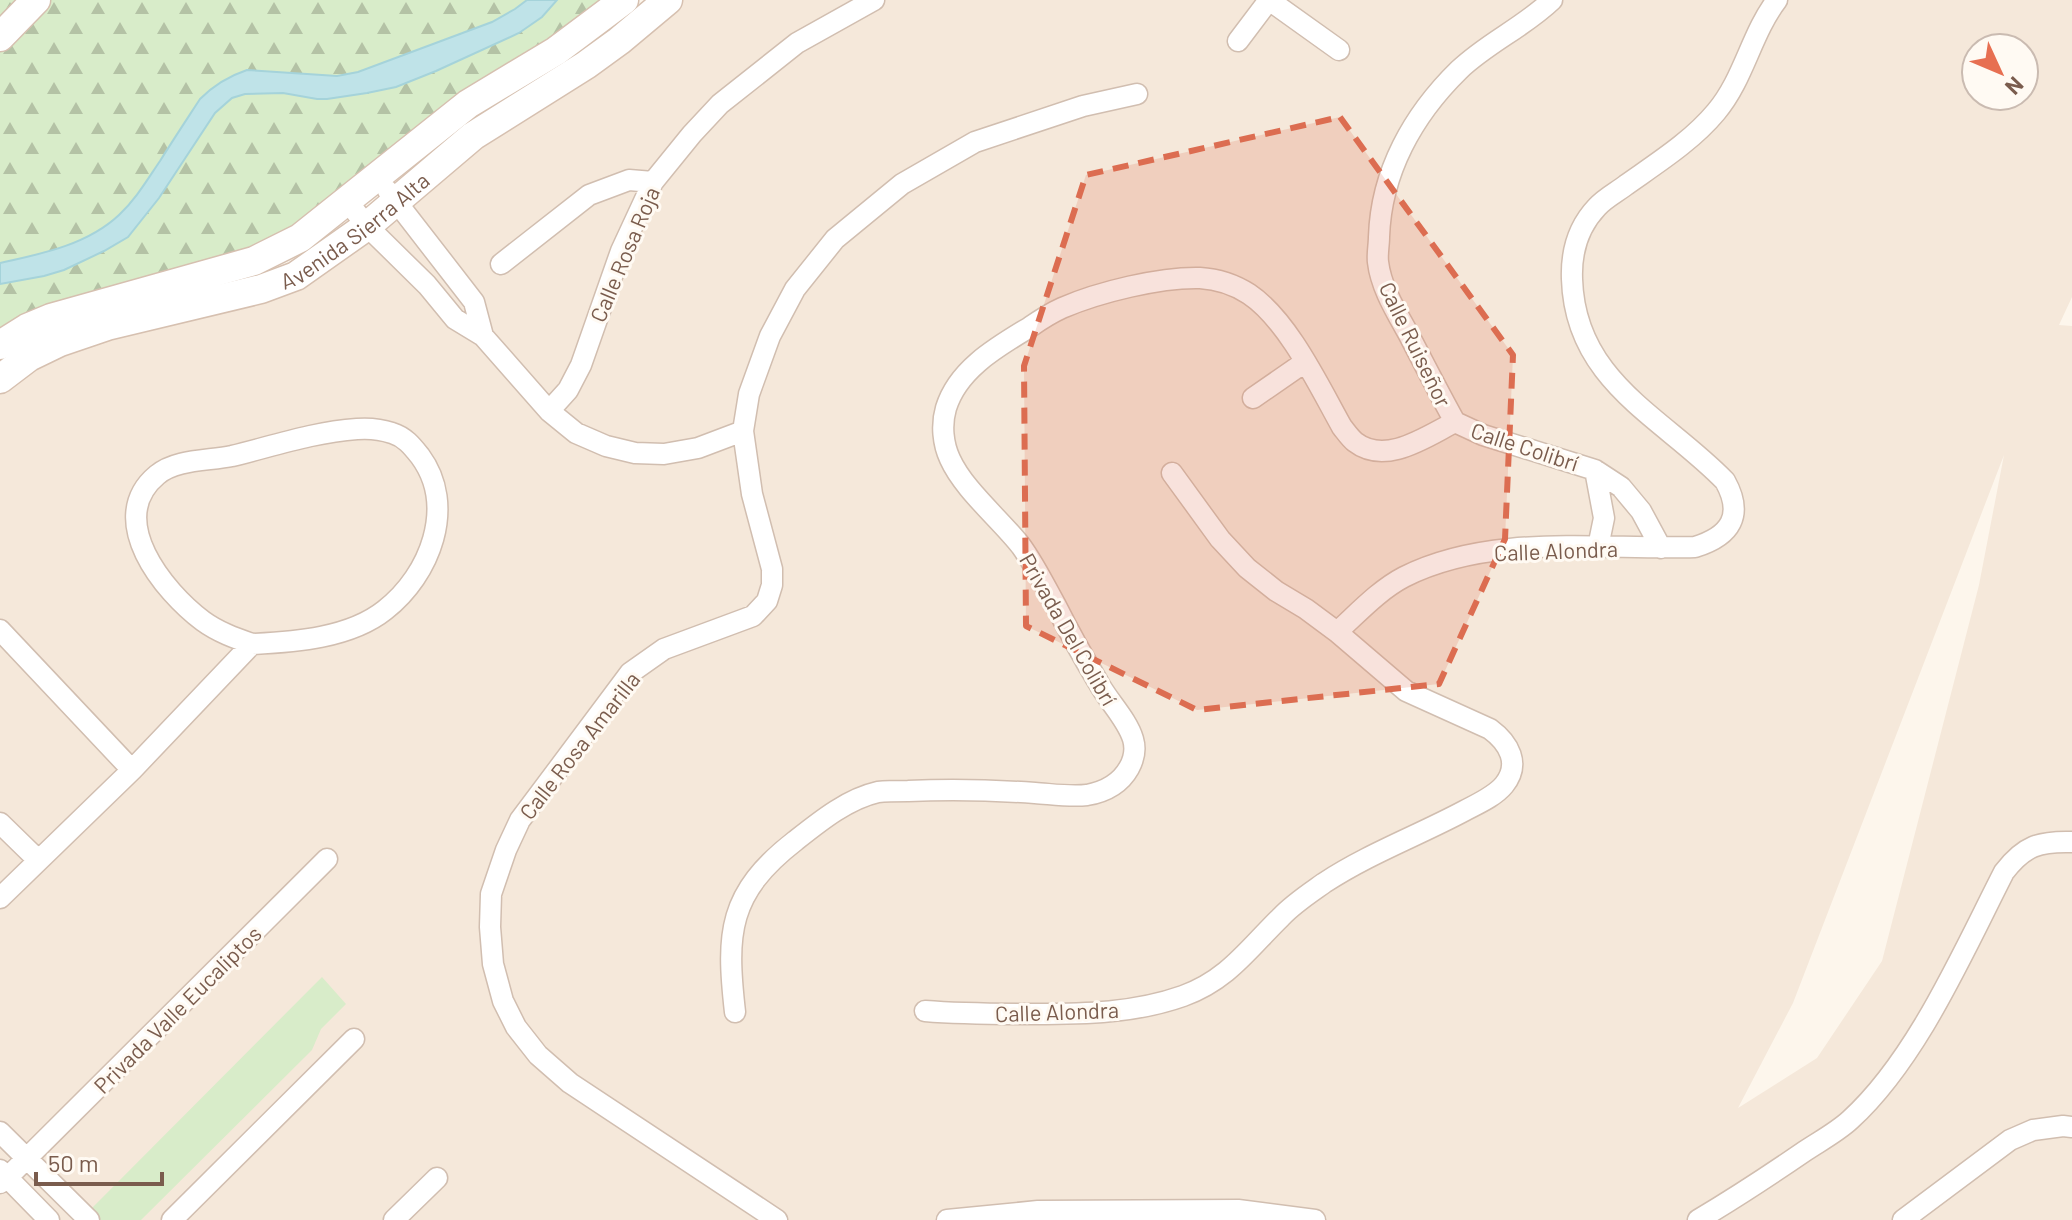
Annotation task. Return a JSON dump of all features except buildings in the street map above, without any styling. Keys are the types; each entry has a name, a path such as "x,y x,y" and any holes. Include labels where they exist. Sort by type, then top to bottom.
{"street":[{"path":"0,37 36,0"},
{"name":"Avenida Sierra Alta","path":"0,345 51,318 254,261 300,238 468,104 556,51 624,0"},
{"name":"Calle Rosa Roja","path":"549,411 568,390 581,365 621,251 653,182 720,104 797,43 874,0"},
{"path":"1238,41 1269,0 1339,50"},
{"name":"Calle Ruiseñor","path":"1455,422 1388,296 1378,263 1383,195 1406,137 1430,101 1470,60 1552,0"},
{"name":"Calle Alondra","path":"925,1011 1094,1014 1145,1007 1186,995 1216,979 1245,957 1283,915 1323,884 1357,863 1488,798 1503,786 1511,773 1513,760 1502,738 1490,729 1406,691 1337,632 1384,590 1403,578 1460,557 1505,549 1695,547 1711,542 1722,534 1732,520 1735,507 1733,494 1715,469 1620,390 1590,351 1572,291 1571,264 1576,240 1585,221 1599,204 1696,132 1715,113 1731,91 1760,28 1777,0"},
{"name":"Avenida Sierra Alta","path":"0,379 48,346 107,326 261,289 296,276 367,226 473,136 586,65 663,2"},
{"name":"Calle Rosa Amarilla","path":"777,1220 570,1083 538,1055 516,1027 503,1001 493,964 491,894 520,820 630,673 664,649 753,616 767,601 772,585 772,569 752,494 743,431 749,394 770,336 795,289 835,239 902,184 975,142 1083,106 1137,94"},
{"path":"377,176 474,302 483,336"},
{"path":"501,264 589,195 629,180 653,182"},
{"path":"347,201 455,319 483,336 549,411 576,433 606,446 635,453 664,454 698,448 743,431"},
{"path":"427,285 447,268"},
{"name":"Privada Del Colibrí","path":"735,1012 730,969 731,933 742,897 783,850 835,812 877,793 938,790 1083,795 1100,792 1114,785 1134,759 1132,735 1105,695 1037,570 1021,546 959,475 945,446 946,408 955,390 990,351 1059,309 1107,292 1178,279 1204,278 1229,284 1249,294 1270,311 1285,328 1342,427 1355,442 1368,449 1391,451 1413,444 1455,422"},
{"path":"1253,398 1305,362"},
{"name":"Calle Colibrí","path":"1455,422 1483,435 1595,470 1621,487 1641,511 1661,548"},
{"path":"0,898 132,770 252,644 297,642 354,628 384,612 404,592 424,566 434,537 439,508 435,483 428,466 399,435 377,428 293,439 228,457 169,467 155,476 144,490 137,507 136,529 157,577 175,598 205,623 228,636 252,644"},
{"name":"Calle Colibrí","path":"1595,470 1604,518 1598,547"},
{"path":"1172,473 1220,539 1247,568 1337,632"},
{"path":"0,630 132,770"},
{"path":"0,823 38,860"},
{"path":"1698,1220 1758,1184 1850,1121 1906,1053 1939,999 2013,860 2028,848 2050,841 2072,842"},
{"name":"Privada Valle Eucaliptos","path":"2,1177 26,1158 327,859"},
{"path":"172,1220 354,1039"},
{"path":"1903,1220 2010,1140 2033,1130 2072,1127"},
{"path":"0,1132 89,1220"},
{"path":"2,1177 49,1220"},
{"path":"394,1220 437,1178"},
{"path":"947,1220 1038,1211 1238,1210 1315,1220"}],"highlighted area":[{"path":"1340,117 1513,355 1505,539 1439,684 1197,710 1026,626 1024,366 1086,175"}],"shaded area":[{"path":"657,0 2072,0 2072,297 2059,325 2072,326 2072,1220 0,1220 0,365 338,258","holes":["2004,455 1979,585 1882,961 1817,1058 1738,1108 1793,1003"]}],"green space":[{"path":"0,0 623,0 300,238 0,345"},
{"path":"322,977 346,1004 321,1029 312,1050 141,1220 100,1220 90,1210"}],"water":[{"path":"527,0 557,0 542,17 519,33 396,87 327,99 283,93 245,94 232,98 215,113 159,198 128,237 64,270 0,284 0,263 78,241 119,215 141,189 200,99 228,78 247,70 337,76 358,72 492,22"}]}
